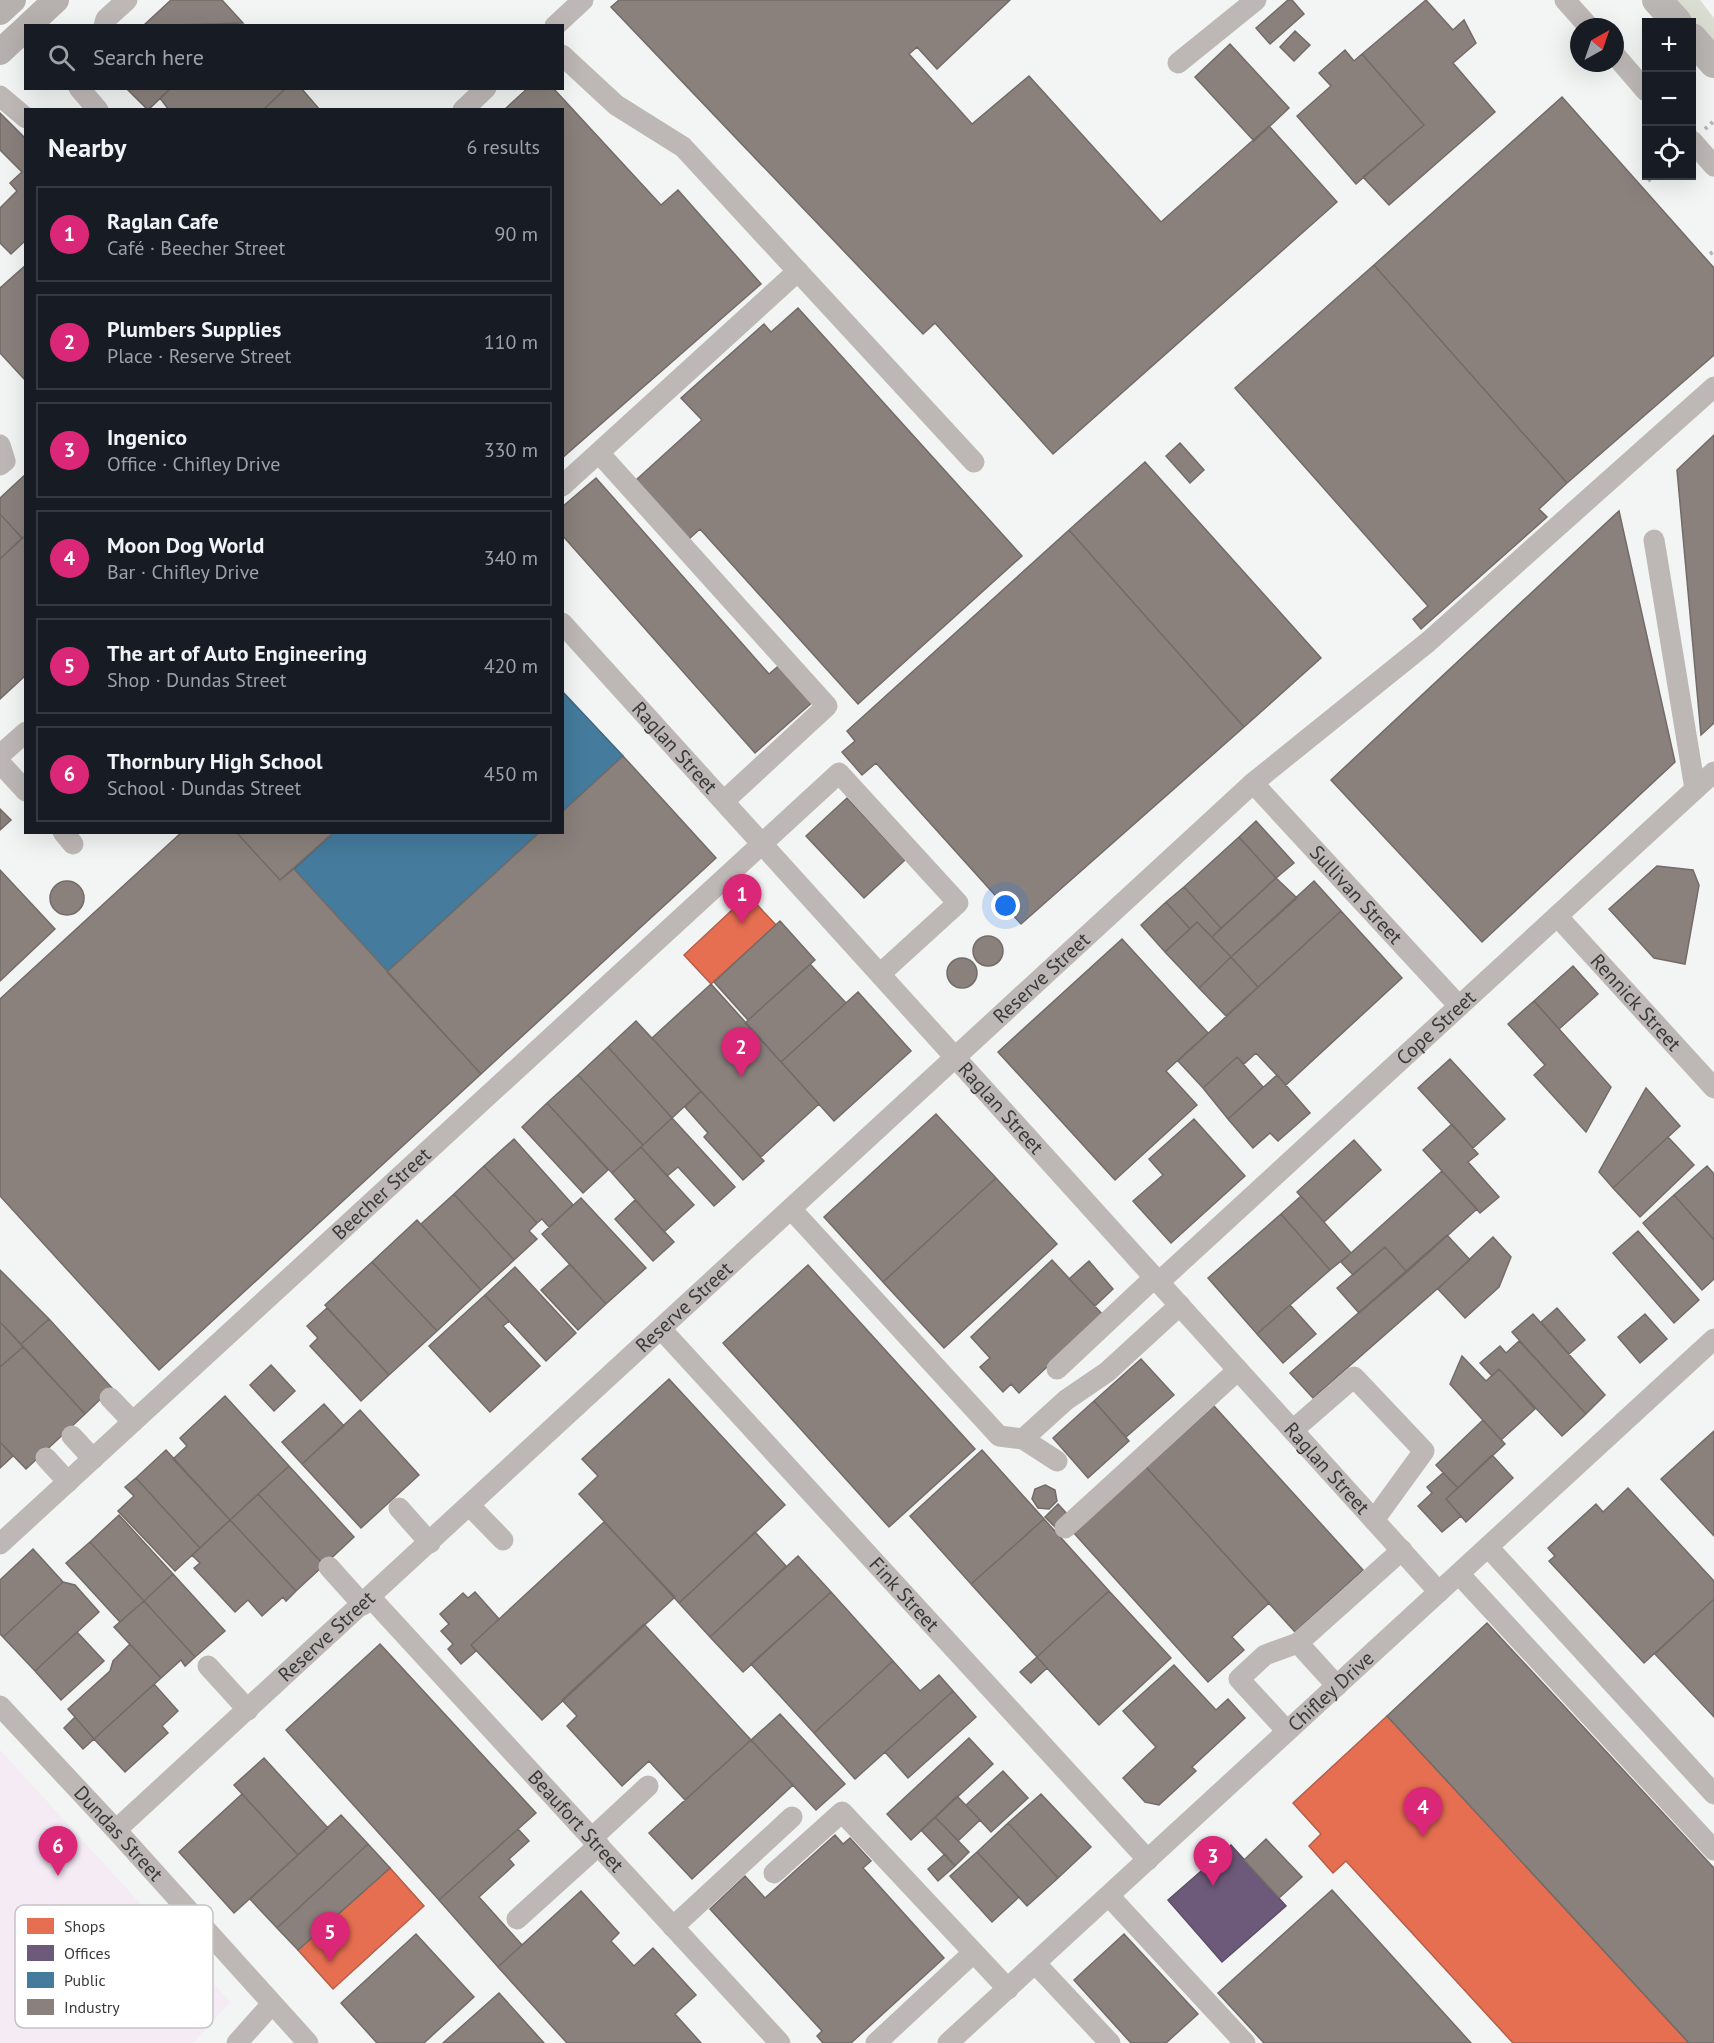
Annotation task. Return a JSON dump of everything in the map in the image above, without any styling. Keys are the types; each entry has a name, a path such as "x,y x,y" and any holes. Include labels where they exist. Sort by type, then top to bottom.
{"highway":[{"path":"1657,0 1673,18"},
{"path":"1696,43 1714,63"}],"main road":[{"path":"30,24 56,0"},
{"path":"0,52 24,30"}],"street":[{"path":"105,24 106,19 127,0"},
{"path":"557,24 583,0"},
{"path":"1178,63 1256,0"},
{"path":"1565,0 1581,18"},
{"path":"4,5 24,26"},
{"path":"564,57 616,105 683,147 974,462"},
{"path":"1624,66 1642,86"},
{"path":"82,90 96,108"},
{"path":"465,108 484,90"},
{"path":"0,96 24,116"},
{"path":"1696,146 1714,166"},
{"path":"564,484 798,271"},
{"name":"Reserve Street","path":"116,1830 1253,783 1428,642 1714,387"},
{"path":"0,445 5,461 0,465"},
{"path":"599,453 827,706 724,801"},
{"path":"1654,540 1695,789"},
{"name":"Raglan Street","path":"564,625 1439,1592"},
{"path":"0,755 24,734"},
{"path":"0,763 24,789"},
{"name":"Cope Street","path":"1057,1369 1460,1006 1714,772"},
{"name":"Beecher Street","path":"0,1544 839,774 958,903 880,974"},
{"name":"Sullivan Street","path":"1253,783 1460,1006"},
{"name":"Rennick Street","path":"1557,916 1714,1088"},
{"path":"791,1209 999,1436 1023,1439 1058,1461"},
{"path":"1023,1439 1066,1400 1107,1372 1180,1305"},
{"name":"Fink Street","path":"661,1329 1148,1860"},
{"name":"Chifley Drive","path":"948,2043 1714,1339"},
{"path":"1065,1528 1238,1370"},
{"path":"1293,1430 1354,1377 1424,1451 1374,1520"},
{"path":"110,1398 133,1422"},
{"path":"72,1436 93,1459"},
{"path":"46,1458 68,1482"},
{"path":"470,1506 503,1540"},
{"path":"399,1508 430,1543"},
{"path":"1488,1547 1714,1794"},
{"path":"1287,1731 1239,1679 1265,1655 1298,1643 1402,1550"},
{"name":"Beaufort Street","path":"329,1567 367,1601 595,1842 780,2043"},
{"path":"1459,1574 1714,1850"},
{"path":"1298,1643 1337,1686"},
{"path":"208,1666 248,1710"},
{"name":"Dundas Street","path":"0,1706 183,1905"},
{"path":"517,1919 648,1786"},
{"path":"774,1874 842,1812 1008,1989"},
{"path":"674,1927 792,1816"},
{"path":"1109,1896 1245,2043"},
{"name":"Dundas Street","path":"213,1938 308,2043"},
{"path":"876,2043 973,1953"},
{"path":"1035,1963 1110,2043"},
{"path":"237,2043 272,2004"}],"shaded area":[{"path":"1673,0 1700,0 1714,18 1714,46 1696,26 1696,18 1689,18"},
{"path":"0,1750 141,1905 15,1905 15,2028 207,2028 193,2043 0,2043"},
{"path":"213,1983 230,2002 213,2021"}],"building: Shops":[{"path":"748,895 776,925 711,984 684,955"},
{"path":"1387,1716 1689,2043 1513,2043 1346,1861 1333,1873 1309,1846 1321,1834 1293,1803"},
{"path":"390,1868 424,1906 333,1989 298,1950"}],"building: Offices":[{"path":"1231,1845 1286,1906 1222,1962 1168,1900"}],"building: Public":[{"path":"564,693 623,756 564,810"},
{"path":"332,834 538,834 387,972 294,869"}],"building: Industry":[{"path":"171,0 222,0 243,23 210,24 145,24"},
{"path":"619,0 1010,0 937,69 917,47 909,54 972,124 1029,76 1161,222 1269,126 1337,202 1053,454 935,323 923,334 611,7"},
{"path":"1288,0 1292,0 1304,14 1270,44 1256,28"},
{"path":"1426,0 1453,30 1464,20 1476,43 1453,63 1495,112 1389,205 1363,177 1424,125 1362,54"},
{"path":"1295,31 1310,45 1294,61 1280,47"},
{"path":"1230,44 1289,108 1254,141 1195,77"},
{"path":"1345,50 1354,61 1362,54 1424,125 1356,184 1297,116 1331,86 1319,73"},
{"path":"128,90 169,90 150,108 146,108"},
{"path":"169,90 284,90 265,108 168,108 160,98"},
{"path":"284,90 303,90 318,108 265,108"},
{"path":"526,90 555,90 661,205 678,190 761,284 564,456 564,108 506,108"},
{"path":"1562,97 1714,268 1714,355 1567,483 1374,265"},
{"path":"0,113 24,137 24,242 11,254 0,243 0,208 17,191 10,183 22,172 0,150"},
{"path":"1374,265 1567,483 1539,509 1547,517 1421,629 1413,619 1428,606 1235,388"},
{"path":"24,267 24,379 0,353 0,288"},
{"path":"798,308 1022,556 858,704 700,529 689,539 636,480 702,420 681,398 764,324 771,332"},
{"path":"1714,435 1714,723 1701,735 1677,470"},
{"path":"1180,443 1204,470 1190,483 1166,456"},
{"path":"1145,462 1321,658 1244,727 1069,530"},
{"path":"24,476 24,536 22,538 0,514 0,498"},
{"path":"596,478 769,674 782,663 815,700 755,753 564,537 564,505"},
{"path":"1619,511 1675,762 1482,942 1331,780"},
{"path":"0,514 22,538 0,559"},
{"path":"1069,530 1244,727 1021,924 876,763 862,775 842,752 855,741 847,731"},
{"path":"24,537 24,677 0,699 0,559"},
{"path":"623,756 716,858 481,1074 387,972 538,834 564,834 564,810"},
{"path":"847,798 905,860 864,898 806,836"},
{"path":"0,809 11,820 0,830"},
{"path":"1256,821 1294,863 1276,878 1239,837"},
{"path":"180,834 238,834 280,880 294,869 481,1074 159,1370 0,1196 0,999"},
{"path":"238,834 332,834 280,880"},
{"path":"1239,837 1276,878 1221,928 1184,887"},
{"path":"1657,866 1693,870 1699,885 1685,964 1654,958 1609,909"},
{"path":"0,870 55,929 0,981"},
{"path":"1276,878 1297,898 1231,957 1212,937"},
{"path":"67,881 79,886 84,898 79,910 67,915 55,910 50,898 55,886"},
{"path":"1314,881 1341,911 1258,987 1231,957"},
{"path":"1184,887 1221,928 1212,937 1197,922 1190,929 1166,902"},
{"path":"1166,902 1190,929 1165,952 1141,925"},
{"path":"1341,911 1402,978 1286,1085 1256,1053 1244,1064 1237,1057 1203,1088 1178,1061"},
{"path":"780,921 815,960 748,1020 714,982"},
{"path":"1197,922 1231,957 1199,988 1165,952"},
{"path":"988,936 999,940 1003,951 999,962 988,966 977,962 973,951 977,940"},
{"path":"1122,939 1208,1033 1166,1071 1197,1105 1115,1180 998,1052"},
{"path":"1231,957 1258,987 1226,1016 1199,988"},
{"path":"962,958 973,962 977,973 973,984 962,988 951,984 947,973 951,962"},
{"path":"810,964 846,1003 781,1062 745,1023"},
{"path":"1573,966 1598,994 1559,1029 1534,1001"},
{"path":"711,984 819,1104 761,1157 652,1038"},
{"path":"858,992 911,1051 834,1121 781,1062"},
{"path":"1534,1001 1611,1087 1586,1132 1534,1075 1545,1065 1508,1024"},
{"path":"636,1021 701,1091 672,1118 608,1047"},
{"path":"608,1047 672,1118 643,1145 578,1075"},
{"path":"1237,1057 1263,1087 1228,1119 1203,1088"},
{"path":"1450,1059 1505,1119 1473,1148 1418,1088"},
{"path":"578,1075 643,1145 612,1173 547,1103"},
{"path":"1277,1075 1310,1113 1278,1141 1270,1133 1253,1148 1228,1119"},
{"path":"1646,1088 1680,1126 1613,1188 1599,1172"},
{"path":"701,1091 764,1161 743,1180 704,1137 708,1133 685,1107"},
{"path":"547,1103 608,1170 583,1193 522,1127"},
{"path":"936,1114 996,1178 883,1282 824,1217"},
{"path":"672,1118 735,1187 714,1206 678,1167 667,1176 641,1147"},
{"path":"1194,1119 1245,1176 1171,1243 1133,1201 1163,1175 1149,1159"},
{"path":"1452,1124 1478,1154 1468,1162 1499,1197 1480,1213 1423,1150"},
{"path":"1668,1137 1694,1165 1640,1217 1613,1188"},
{"path":"514,1139 573,1205 549,1227 542,1219 537,1223 484,1166"},
{"path":"1354,1140 1381,1170 1324,1222 1297,1192"},
{"path":"641,1147 694,1205 664,1232 612,1173"},
{"path":"484,1166 537,1223 529,1231 537,1239 514,1260 454,1194"},
{"path":"1707,1166 1714,1174 1714,1240 1674,1195"},
{"path":"1442,1171 1477,1209 1407,1272 1385,1247 1353,1275 1341,1262"},
{"path":"996,1178 1057,1244 944,1348 883,1282"},
{"path":"454,1194 514,1260 481,1290 421,1224"},
{"path":"1674,1195 1714,1240 1714,1279 1702,1290 1643,1223"},
{"path":"1301,1196 1351,1253 1330,1270 1281,1214"},
{"path":"581,1198 646,1268 606,1304 542,1234"},
{"path":"635,1200 674,1242 653,1261 615,1219"},
{"path":"1281,1214 1330,1270 1257,1334 1208,1278"},
{"path":"417,1220 481,1290 437,1331 372,1262"},
{"path":"1638,1231 1699,1300 1674,1323 1613,1253"},
{"path":"1447,1235 1470,1260 1313,1398 1290,1373"},
{"path":"1493,1237 1511,1257 1499,1287 1465,1318 1438,1289"},
{"path":"1385,1247 1407,1272 1359,1313 1337,1288"},
{"path":"1052,1260 1103,1315 1019,1393 1011,1384 1003,1392 980,1367 990,1358 971,1337"},
{"path":"1089,1261 1113,1289 1095,1306 1069,1279"},
{"path":"372,1262 437,1331 389,1375 325,1305"},
{"path":"570,1264 606,1304 578,1330 541,1290"},
{"path":"808,1265 975,1449 889,1527 723,1343"},
{"path":"515,1267 576,1333 546,1361 485,1295"},
{"path":"0,1270 49,1319 21,1344 0,1322"},
{"path":"485,1295 509,1321 503,1326 540,1366 490,1412 429,1346"},
{"path":"1290,1305 1316,1334 1283,1363 1257,1334"},
{"path":"327,1308 389,1375 361,1401 310,1346 318,1338 307,1326"},
{"path":"1557,1308 1585,1340 1569,1354 1541,1322"},
{"path":"1533,1314 1605,1395 1586,1414 1512,1332"},
{"path":"1645,1314 1667,1339 1640,1363 1618,1337"},
{"path":"49,1319 112,1388 85,1414 21,1344"},
{"path":"0,1322 23,1347 0,1367"},
{"path":"1519,1341 1586,1414 1562,1436 1499,1369 1492,1376 1480,1363 1500,1346 1506,1353"},
{"path":"23,1347 85,1414 26,1469 0,1442 0,1367"},
{"path":"1462,1356 1486,1381 1499,1369 1535,1409 1501,1440 1450,1384"},
{"path":"1141,1359 1174,1395 1126,1437 1094,1401"},
{"path":"271,1365 295,1391 274,1411 250,1385"},
{"path":"669,1379 785,1505 679,1603 579,1494 598,1476 582,1459"},
{"path":"225,1396 289,1466 230,1520 173,1459 187,1446 180,1438"},
{"path":"1094,1401 1129,1441 1088,1478 1053,1438"},
{"path":"324,1404 344,1426 302,1464 282,1442"},
{"path":"1214,1406 1363,1570 1295,1632 1146,1467"},
{"path":"360,1410 419,1475 361,1528 302,1464"},
{"path":"1483,1420 1505,1444 1458,1488 1436,1465"},
{"path":"1714,1431 1714,1536 1661,1479"},
{"path":"0,1442 13,1456 0,1468"},
{"path":"166,1450 230,1520 200,1548 136,1478"},
{"path":"982,1450 1044,1519 971,1584 910,1516"},
{"path":"1492,1455 1513,1478 1466,1522 1446,1499"},
{"path":"289,1466 354,1537 324,1565 258,1494"},
{"path":"1146,1467 1269,1603 1232,1637 1244,1650 1208,1682 1073,1532"},
{"path":"1443,1473 1458,1488 1446,1499 1461,1516 1442,1532 1418,1506 1432,1493 1427,1487"},
{"path":"136,1478 200,1548 175,1571 118,1511 134,1496 125,1487"},
{"path":"1045,1485 1055,1490 1057,1501 1049,1509 1038,1508 1032,1499 1035,1489"},
{"path":"1628,1488 1714,1581 1714,1599 1644,1663 1549,1561 1555,1556 1548,1548 1596,1504 1603,1512"},
{"path":"258,1494 324,1565 296,1591 230,1520"},
{"path":"1058,1504 1068,1515 1055,1527 1045,1517"},
{"path":"119,1515 173,1574 144,1601 90,1542"},
{"path":"1044,1519 1109,1591 1037,1657 971,1584"},
{"path":"230,1520 296,1591 286,1601 283,1597 262,1616 248,1600 235,1612 194,1568 200,1563 192,1555"},
{"path":"604,1522 675,1597 542,1720 471,1645"},
{"path":"755,1532 786,1566 710,1637 679,1603"},
{"path":"90,1542 144,1601 120,1622 66,1563"},
{"path":"33,1549 63,1582 3,1637 0,1634 0,1580"},
{"path":"798,1556 831,1592 743,1672 710,1637"},
{"path":"173,1574 225,1631 195,1657 144,1601"},
{"path":"63,1582 75,1585 99,1612 35,1671 3,1637"},
{"path":"1109,1591 1171,1658 1099,1725 1037,1657"},
{"path":"475,1592 499,1619 471,1645 476,1651 461,1664 448,1649 453,1644 441,1631 449,1624 440,1614 463,1593 468,1598"},
{"path":"831,1592 893,1661 814,1733 751,1664"},
{"path":"1714,1599 1714,1717 1655,1654"},
{"path":"144,1601 195,1657 185,1666 181,1660 161,1678 114,1627"},
{"path":"1487,1623 1714,1868 1714,2043 1689,2043 1387,1716"},
{"path":"644,1624 751,1740 685,1800 649,1761 622,1786 567,1726 577,1716 562,1700"},
{"path":"77,1632 104,1661 61,1700 35,1671"},
{"path":"130,1644 161,1678 94,1739 68,1709 110,1671 113,1661"},
{"path":"380,1644 536,1813 439,1900 286,1730"},
{"path":"1037,1657 1047,1668 1031,1683 1020,1672"},
{"path":"893,1661 920,1691 939,1675 953,1691 855,1779 814,1733"},
{"path":"1174,1665 1216,1710 1228,1699 1245,1718 1192,1767 1196,1771 1159,1805 1145,1802 1123,1778 1156,1747 1123,1711"},
{"path":"154,1684 178,1711 162,1726 168,1733 125,1772 94,1739"},
{"path":"953,1691 976,1717 908,1778 885,1752"},
{"path":"780,1714 845,1784 816,1810 751,1740"},
{"path":"75,1717 94,1739 83,1749 64,1728"},
{"path":"969,1738 993,1764 911,1840 887,1814"},
{"path":"751,1740 793,1785 692,1879 649,1833"},
{"path":"264,1758 328,1828 298,1855 234,1785"},
{"path":"1003,1771 1028,1798 991,1832 966,1805"},
{"path":"242,1794 298,1855 234,1913 179,1852"},
{"path":"1041,1794 1091,1847 1058,1878 1008,1823"},
{"path":"957,1796 980,1820 958,1841 935,1817"},
{"path":"341,1815 368,1844 277,1928 250,1899"},
{"path":"935,1817 969,1852 955,1866 921,1830"},
{"path":"1008,1823 1058,1878 1027,1906 977,1852"},
{"path":"518,1829 529,1841 509,1859 514,1865 479,1897 522,1945 498,1967 439,1900"},
{"path":"835,1835 843,1844 850,1838 871,1861 863,1868 944,1958 851,2043 823,2043 817,2036 822,2031 710,1909 745,1876 765,1898"},
{"path":"1266,1839 1302,1877 1279,1898 1244,1860"},
{"path":"368,1844 390,1868 298,1950 277,1928"},
{"path":"977,1852 1019,1897 992,1922 950,1876"},
{"path":"945,1854 955,1866 938,1881 928,1869"},
{"path":"1332,1890 1471,2043 1264,2043 1218,1993"},
{"path":"581,1891 619,1933 611,1941 634,1966 653,1948 696,1995 675,2014 701,2043 567,2043 498,1967"},
{"path":"416,1934 474,1997 424,2043 377,2043 341,2003"},
{"path":"1124,1934 1198,2014 1166,2043 1131,2043 1074,1980"},
{"path":"499,1993 544,2043 443,2043"}],"place":[{"name":"Raglan Cafe","path":"742,924"},
{"name":"Plumbers Supplies","path":"741,1077"},
{"name":"Moon Dog World","path":"1423,1837"},
{"name":"Thornbury High School","path":"58,1876"},
{"name":"Ingenico","path":"1213,1886"},
{"name":"The art of Auto Engineering","path":"330,1962"}]}
